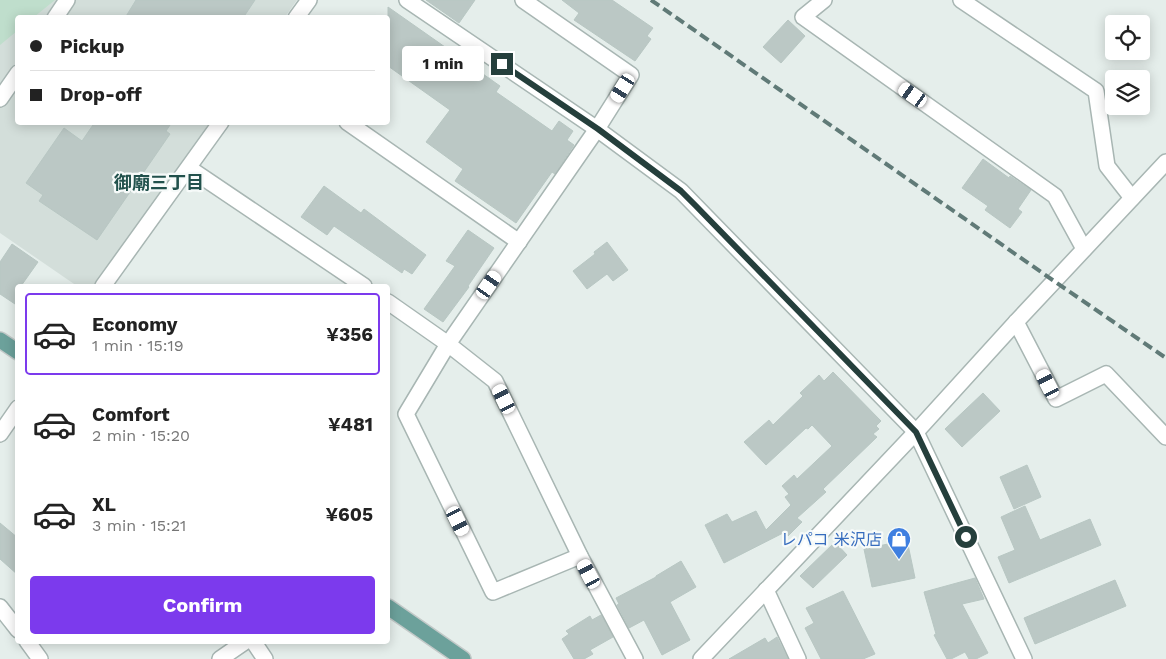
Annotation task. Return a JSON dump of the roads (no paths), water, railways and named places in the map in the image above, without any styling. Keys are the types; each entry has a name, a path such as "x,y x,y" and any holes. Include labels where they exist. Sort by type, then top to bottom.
{"main road":[{"path":"0,340 15,350"},
{"path":"390,608 463,659"}],"street":[{"path":"57,15 67,0"},
{"path":"298,15 309,0"},
{"path":"407,0 598,129 681,191 916,432 1024,659"},
{"path":"523,0 632,75 598,129 448,344 406,414 493,592 580,556"},
{"path":"824,0 803,17 1055,196 1084,249"},
{"path":"961,0 1096,91 1108,166 1132,198"},
{"path":"0,99 15,77"},
{"path":"104,284 219,125"},
{"path":"351,125 519,242"},
{"path":"701,659 916,432 1166,162"},
{"path":"188,168 361,284"},
{"path":"390,303 448,344 495,382 580,556 635,659"},
{"path":"1016,322 1056,399 1106,374 1166,437"},
{"path":"0,434 15,412"},
{"path":"766,590 798,659"},
{"path":"0,607 15,626"},
{"path":"28,644 40,659"},
{"path":"220,659 242,644"},
{"path":"255,644 265,659"}],"railway":[{"path":"651,0 1166,358"}],"place":[{"name":"レパコ 米沢店","path":"899,560"}],"district":[{"name":"御廟三丁目","path":"159,183"}]}
